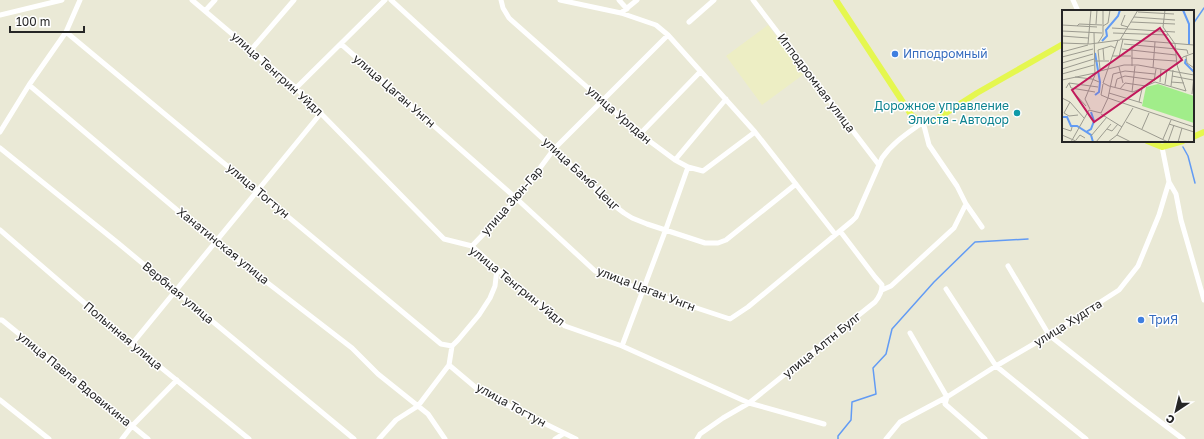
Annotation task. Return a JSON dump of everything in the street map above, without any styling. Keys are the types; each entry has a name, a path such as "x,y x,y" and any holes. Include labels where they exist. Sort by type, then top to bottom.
{"main road":[{"path":"836,0 912,116 923,122 934,120 977,93 1062,45"},
{"path":"1194,137 1204,132"},
{"path":"1150,142 1162,147 1180,142"}],"street":[{"path":"0,15 62,0"},
{"path":"0,132 66,32 80,0"},
{"name":"улица Тенгрин Уйдл","path":"192,0 296,88 444,239 472,246 565,326 622,346 749,403 824,424"},
{"path":"205,12 215,0"},
{"path":"251,50 294,0"},
{"path":"296,88 385,0"},
{"name":"улица Бамб Цецг","path":"391,0 554,149 607,200 632,218 705,242 718,244 726,240 796,184"},
{"name":"улица Урлдан","path":"501,0 503,8 509,18 640,134 675,160 688,167 703,171 755,132"},
{"path":"560,0 621,13 656,25 668,35 755,132 796,184 882,284 882,290"},
{"path":"619,0 627,8"},
{"path":"621,13 637,0"},
{"path":"689,22 714,0"},
{"name":"Ипподромная улица","path":"753,0 879,165"},
{"path":"1073,0 1078,10"},
{"name":"улица Тогтун","path":"66,32 258,190 441,344 452,346"},
{"name":"улица Зюн-Гар","path":"472,246 517,199 554,149 668,35"},
{"name":"улица Цаган Унгн","path":"342,44 596,271 642,290 730,319 748,307 856,217 882,158 893,144 923,122"},
{"path":"640,134 700,72"},
{"name":"Ханатинская улица","path":"29,86 216,242 352,348 378,374 428,414 445,439"},
{"path":"675,160 726,99"},
{"path":"132,344 321,113"},
{"path":"923,122 929,146 957,186 966,204 982,227"},
{"name":"улица Худгта","path":"886,439 900,422 947,397 1049,335 1119,290 1138,266 1159,215 1169,182 1162,147"},
{"name":"Вербная улица","path":"0,148 118,243 175,292 354,439"},
{"path":"622,346 688,167"},
{"path":"1169,182 1176,194 1181,220 1204,300"},
{"name":"улица Алтн Булг","path":"698,439 700,434 723,418 749,403 875,302 882,290 891,286 954,228 966,204"},
{"name":"Полынная улица","path":"0,230 132,344 249,439"},
{"path":"1008,266 1049,335 1134,402 1184,439"},
{"path":"379,439 396,420 418,406 449,365 452,346 479,315 490,298 495,286 497,269"},
{"path":"946,289 996,366 1086,439"},
{"name":"улица Павла Вдовикина","path":"0,320 2,320 148,439"},
{"path":"910,333 947,397 945,404 985,439"},
{"name":"улица Тогтун","path":"449,365 481,392 576,439"},
{"path":"122,439 132,426 177,380"},
{"path":"0,400 49,439"},
{"path":"555,439 564,434"}],"shaded area":[{"path":"768,25 804,74 762,105 726,56"}],"waterway":[{"path":"1194,23 1204,8"},
{"path":"1183,147 1188,156 1195,183"},
{"path":"838,439 838,436 851,420 852,402 876,394 873,368 886,354 892,329 934,282 975,242 1028,239"}],"place":[{"name":"Ипподромный","path":"895,54"},
{"name":"Дорожное управление Элиста - Автодор","path":"1017,113"},
{"name":"ТриЯ","path":"1141,320"}]}
